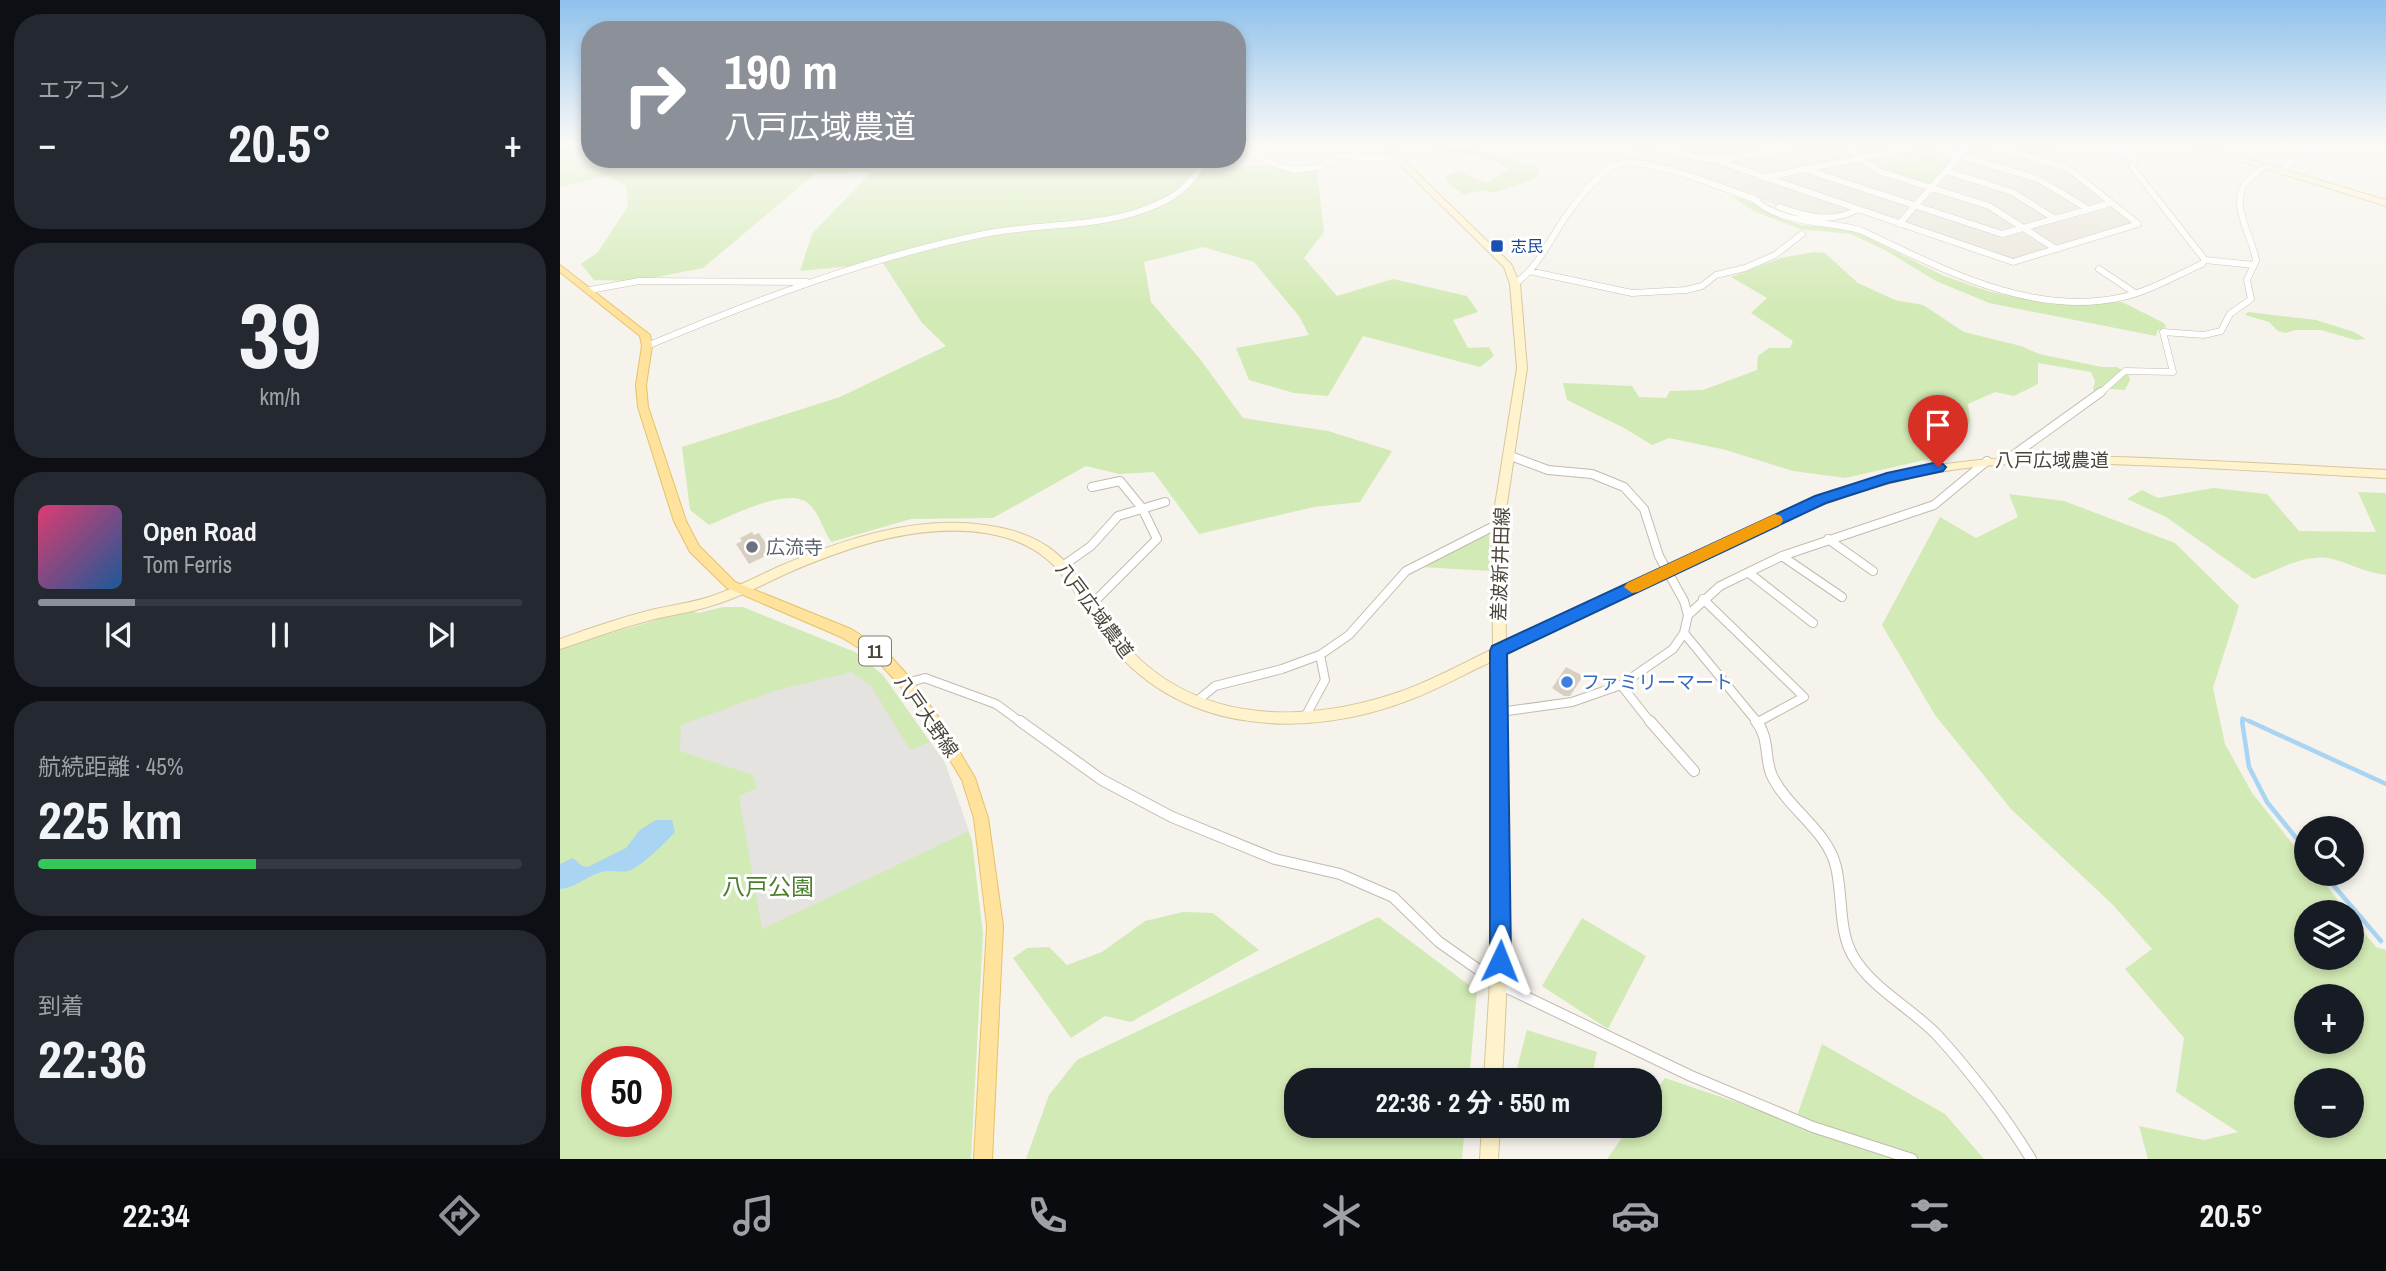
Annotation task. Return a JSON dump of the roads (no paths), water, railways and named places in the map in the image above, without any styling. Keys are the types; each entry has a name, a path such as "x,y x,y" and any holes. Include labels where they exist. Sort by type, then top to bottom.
{"main road":[{"path":"560,268 640,330 645,335 648,346"},
{"name":"八戸大野線","path":"648,346 641,385 642,407 680,521 701,557 721,578 740,590 854,638 880,654 906,683 955,752 968,778 981,818 995,926 983,1159"}],"street":[{"path":"648,346 745,304 958,239 1106,218 1146,209 1163,200"},
{"name":"差波新井田線","path":"1440,200 1508,266 1515,284 1522,368 1498,524 1499,984 1494,1068"},
{"path":"1515,284 1547,252 1564,219 1581,200"},
{"path":"1755,200 1760,205 1804,222 1854,227 1949,274 1988,287 2040,299 2065,301 2124,297 2205,260 2254,265"},
{"path":"1760,200 1818,217 1844,218 1856,210"},
{"path":"1827,200 2013,262 2137,224 2106,200"},
{"path":"1897,200 2001,234 2111,204"},
{"path":"1899,224 1920,200"},
{"path":"1970,200 1989,206 2056,249"},
{"path":"2025,200 2055,219"},
{"path":"2073,200 2088,209"},
{"path":"2158,200 2205,260"},
{"path":"2008,459 2088,404 2124,372 2173,372 2163,332 2204,335 2221,331 2230,314 2251,299 2247,280 2254,265 2255,253 2240,200"},
{"path":"1530,271 1632,293 1686,290 1702,286 1716,275 1745,268 1775,255 1802,234"},
{"path":"2099,269 2135,293"},
{"path":"590,290 639,281 813,282"},
{"path":"1500,712 1572,702 1620,685 1673,649 1684,633 1688,615 1684,601 1666,571 1644,509 1624,487 1592,474 1548,470 1508,455"},
{"name":"八戸広域農道","path":"560,644 624,622 705,603 818,557 893,534 932,527 969,527 1014,536 1044,550 1064,565 1137,665 1166,687 1197,701 1246,715 1304,719 1355,712 1408,695 1802,508 1855,487 1912,472 2008,459 2097,459 2386,474"},
{"path":"1688,615 1720,586 1783,556 1934,505 1987,461"},
{"path":"1091,487 1120,481 1142,508 1153,528 1156,542 1093,603"},
{"path":"1064,565 1091,546 1118,516 1165,502"},
{"path":"1197,701 1215,686 1282,669 1320,655 1349,635 1406,571 1498,524"},
{"path":"1828,539 1872,571"},
{"path":"1783,556 1842,597"},
{"path":"1749,573 1813,623"},
{"path":"1703,599 1804,697 1758,722"},
{"path":"1684,633 1758,722 1768,748 1771,775 1781,791 1813,827 1836,865 1846,938 1853,957 1876,984 1937,1035 2018,1138 2031,1159"},
{"path":"1304,719 1325,680 1320,655"},
{"path":"906,683 925,678 996,704 1102,780 1172,817 1275,859 1340,874 1393,897 1438,942 1499,984 1723,1090 1858,1144 1912,1159"},
{"path":"1620,685 1694,771"},
{"path":"1489,1159 1490,1138"}],"water":[{"path":"656,820 672,820 675,832 639,865 628,871 600,872 560,889 560,864 573,858 582,866 588,867 626,848 640,830"}],"waterway":[{"path":"2243,723 2242,718 2253,723"},
{"path":"2242,721 2249,767 2267,802 2294,835"},
{"path":"2249,721 2386,784"},
{"path":"2334,886 2381,941"}],"place":[{"name":"志民","path":"1497,246"},
{"name":"広流寺","path":"752,547"},
{"name":"ファミリーマート","path":"1567,682"}],"park label":[{"name":"八戸公園","path":"768,886"}]}
